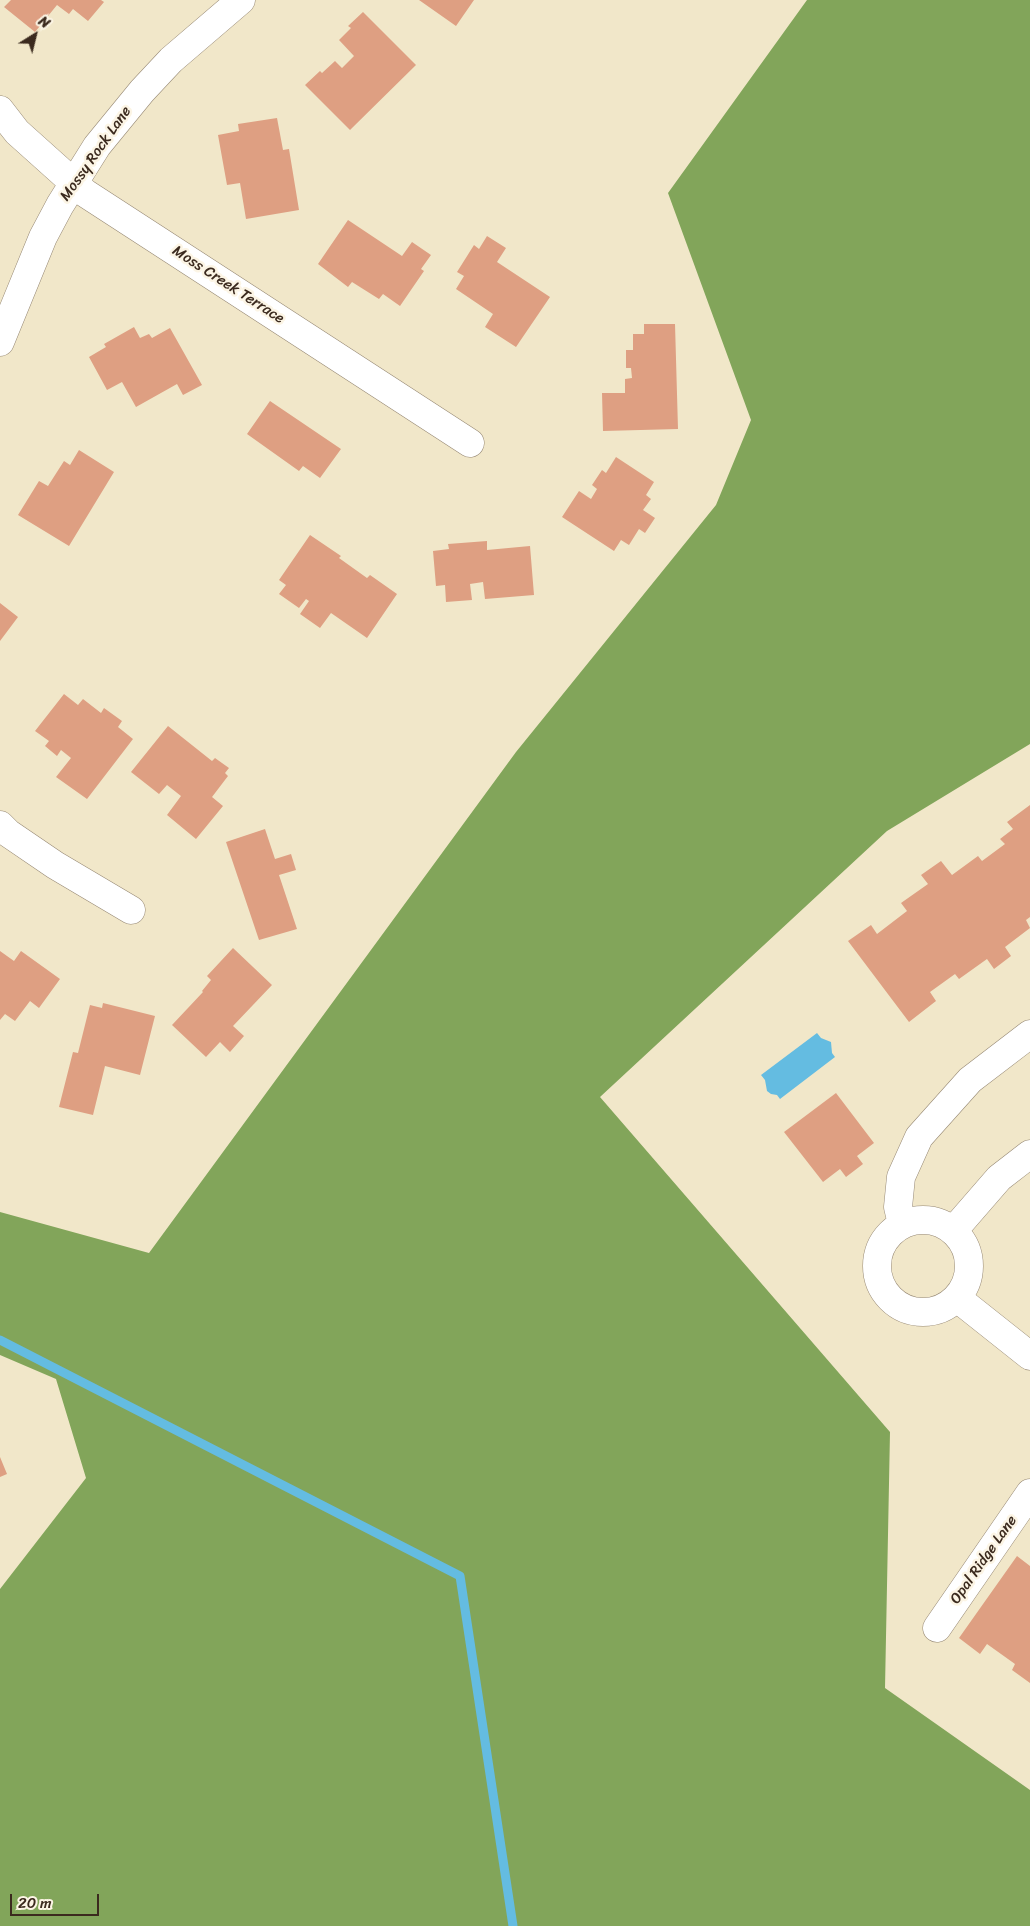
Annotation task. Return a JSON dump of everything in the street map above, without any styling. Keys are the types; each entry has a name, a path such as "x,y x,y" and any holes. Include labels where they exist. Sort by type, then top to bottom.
{"street":[{"name":"Mossy Rock Lane","path":"0,342 32,260 74,182 97,146 142,90 203,30 241,0"},
{"name":"Moss Creek Terrace","path":"0,110 17,132 58,171 74,182 85,193 470,443"},
{"path":"0,825 55,865 131,910"},
{"path":"902,1224 898,1206 901,1176 919,1137 970,1080 1030,1034"},
{"path":"953,1231 999,1178 1030,1154"},
{"path":"915,1220 929,1220 942,1223 953,1231 963,1242 968,1256 970,1271 965,1286 957,1298 931,1312 916,1312 902,1307 882,1287 878,1272 877,1258 886,1238 902,1224 915,1220"},
{"path":"957,1298 1030,1356"},
{"name":"Opal Ridge Lane","path":"937,1628 1030,1493"}],"green space":[{"path":"807,0 1030,0 1030,744 887,831 600,1097 890,1432 885,1688 1030,1790 1030,1926 0,1926 0,1589 86,1478 56,1379 0,1355 0,1212 149,1253 516,752 716,505 751,420 668,193"}],"water":[{"path":"817,1033 821,1038 831,1042 832,1053 835,1057 780,1099 777,1095 767,1091 765,1080 761,1075"}],"building":[{"path":"11,0 101,0 104,2 88,21 73,9 69,14 57,5 35,32 4,7"},
{"path":"419,0 474,0 456,26"},
{"path":"363,12 416,65 350,130 305,85 320,71 322,73 335,61 342,68 354,56 339,40 351,28 348,26"},
{"path":"277,118 283,150 289,149 299,210 246,219 240,183 227,185 218,135 239,131 238,124"},
{"path":"348,220 402,256 412,242 431,255 421,269 424,271 400,306 383,294 379,299 352,282 348,287 318,264"},
{"path":"487,236 506,248 497,262 550,297 516,347 485,327 493,314 456,289 464,276 457,272 474,245 479,249"},
{"path":"644,324 675,324 678,429 603,431 602,393 625,393 625,379 632,378 631,368 626,368 626,350 633,350 633,334 644,334"},
{"path":"134,327 140,338 149,334 152,338 170,328 202,385 183,395 177,384 136,407 122,382 107,390 89,357 106,347 104,344"},
{"path":"270,401 341,449 320,478 303,466 299,471 247,434"},
{"path":"79,450 114,472 69,546 18,515 39,481 48,486 64,461 70,465"},
{"path":"616,457 654,482 646,495 651,499 643,510 655,518 645,533 639,529 629,545 621,540 614,551 562,517 579,491 591,499 597,489 592,485 602,470 606,473"},
{"path":"310,535 341,556 339,558 367,578 370,575 397,594 367,638 331,613 320,628 300,614 309,601 306,599 299,608 279,594 286,585 279,580"},
{"path":"487,541 487,550 530,546 534,595 485,599 483,582 470,584 472,600 446,602 445,585 436,586 433,551 449,549 448,544"},
{"path":"0,603 18,617 0,641"},
{"path":"64,694 78,705 83,699 101,713 104,708 122,721 118,727 133,739 87,799 56,777 71,758 61,750 57,756 45,746 49,741 35,731"},
{"path":"168,726 212,761 215,758 229,768 225,773 228,776 212,797 223,806 196,839 167,815 181,796 167,785 159,794 131,772"},
{"path":"1030,805 1030,917 1026,920 1030,928 1005,947 1011,956 994,969 987,959 959,979 955,974 930,992 936,1001 909,1022 848,941 871,925 877,934 907,911 901,903 928,884 921,875 941,861 952,875 978,856 982,861 1005,844 1000,839 1013,829 1007,822"},
{"path":"265,829 275,859 291,854 296,870 279,875 297,929 259,940 226,842"},
{"path":"233,948 272,985 233,1026 244,1036 230,1052 220,1042 206,1057 172,1025 203,992 211,980 207,976"},
{"path":"0,951 14,961 21,951 60,979 39,1008 30,1001 15,1021 5,1014 0,1020"},
{"path":"103,1003 155,1016 140,1075 105,1066 93,1115 59,1107 73,1052 78,1053 90,1005 102,1008"},
{"path":"836,1093 874,1143 857,1156 863,1164 846,1177 840,1169 823,1182 784,1132"},
{"path":"0,1457 7,1474 0,1477"},
{"path":"1017,1556 1030,1566 1030,1683 1012,1670 1015,1664 987,1644 980,1654 959,1638"}],"waterway":[{"path":"0,1340 460,1576 513,1926"}]}
